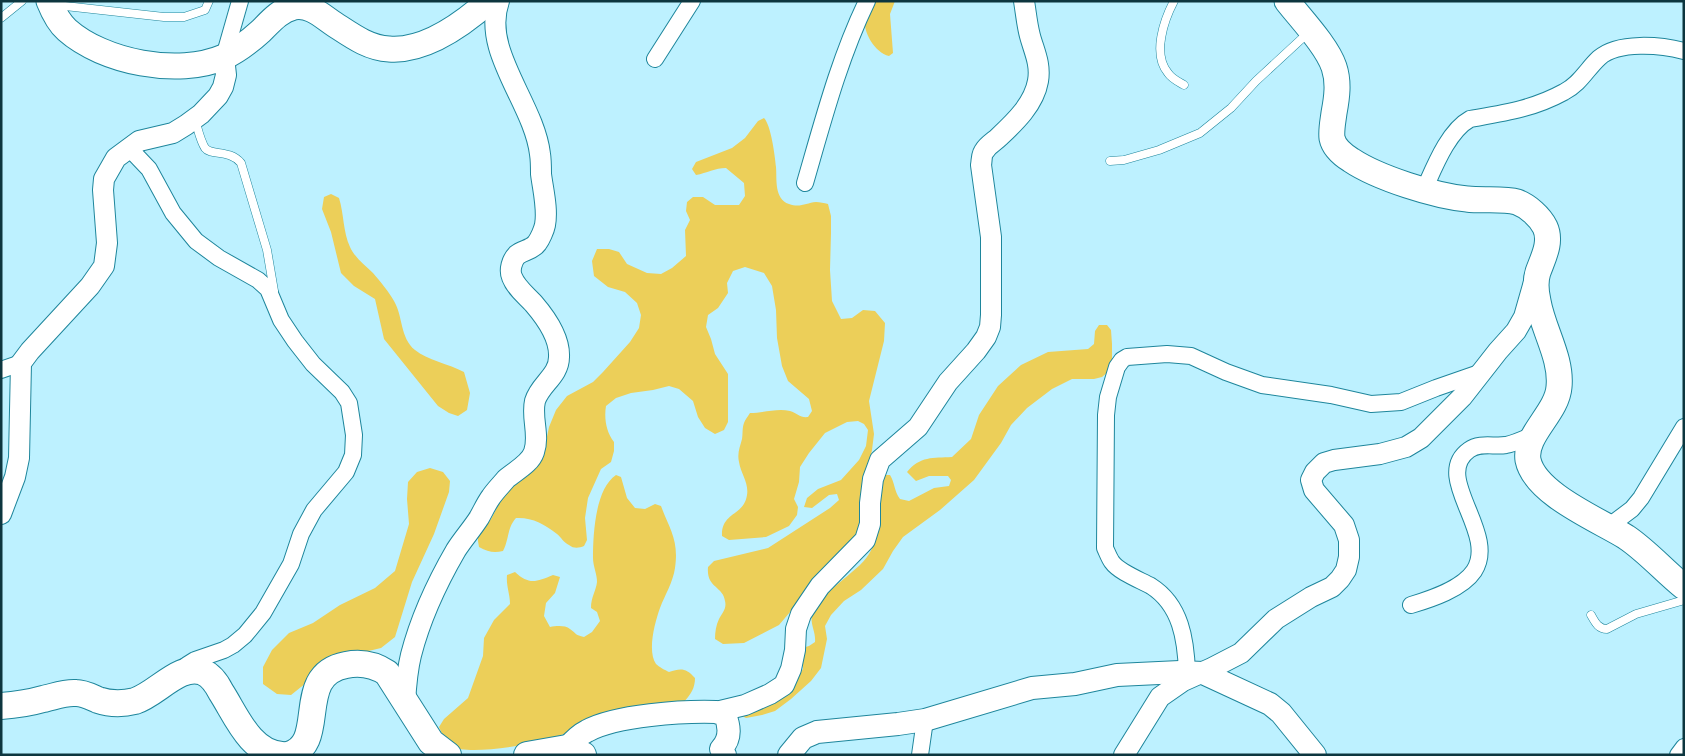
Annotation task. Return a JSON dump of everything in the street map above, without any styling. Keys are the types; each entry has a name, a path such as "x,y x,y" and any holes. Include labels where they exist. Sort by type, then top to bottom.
{"highway":[{"path":"288,755 296,752 304,745 311,723 314,693 320,681 329,672 340,666 350,664 378,667 387,673 431,742 448,755"},
{"path":"1,706 76,693 115,704 128,703 154,692 183,672 202,672 210,676 217,685 255,743 265,751 282,755"},
{"path":"527,755 575,752"}],"main road":[{"path":"49,2 56,17 66,29 89,44 124,58 150,65 168,67 207,63 224,57 246,43 284,11 294,7 314,10 359,40 375,47 402,49 421,44 441,35 489,1"},
{"path":"1287,1 1328,54 1334,66 1337,91 1332,139 1340,152 1352,161 1384,176 1440,196 1514,201 1524,205 1537,216 1546,228 1548,243 1544,259 1537,274 1536,289 1538,303 1559,372 1559,389 1553,405 1529,446 1528,460 1533,472 1540,481 1558,497 1630,541 1684,587"},
{"path":"789,755 802,738 817,732 925,720 1032,688 1076,684 1117,675 1195,673 1270,704 1281,713 1315,755"},
{"path":"575,752 575,739 589,730 612,722 646,716 716,712 725,715 728,723 729,734 726,744 720,753"}],"street":[{"path":"1,514 15,477 19,458 21,363 30,350 90,286 104,266 106,243 104,179 116,158 129,148 139,141 173,133 194,118 218,96 226,75 224,57 240,1"},
{"path":"405,702 411,654 440,579 457,549 492,496 534,453 537,435 534,417 536,401 542,388 557,370 560,356 556,341 548,324 512,278 510,267 517,255 528,250 538,242 545,225 545,202 540,153 535,131 528,110 501,55 495,31 496,10 499,1"},
{"path":"655,58 692,1"},
{"path":"806,182 841,62 853,29 867,1"},
{"path":"716,712 745,705 770,694 784,685 791,668 795,650 796,629 802,614 820,586 865,540 870,524 873,479 880,460 918,427 948,382 986,337 990,327 991,315 991,237 981,165 982,155 1023,112 1032,99 1038,82 1038,58 1030,36 1024,1"},
{"path":"1424,190 1436,162 1463,122 1470,119 1530,108 1565,92 1577,84 1606,52 1618,48 1645,46 1684,51"},
{"path":"129,148 149,169 173,214 196,242 219,258 258,280 268,289 281,320 295,341 313,364 342,392 349,403 354,434 353,455 346,472 314,510 301,534 291,564 273,597 253,626 233,645 195,660 187,665 183,672"},
{"path":"1124,755 1160,696 1195,673 1241,653 1276,620 1310,597 1332,587 1340,579 1346,570 1349,557 1349,540 1344,525 1314,490 1311,480 1315,472 1324,463 1380,454 1406,447 1421,438 1462,397 1521,325 1537,274"},
{"path":"1195,673 1184,633 1177,616 1168,602 1154,588 1112,562 1105,548 1106,415 1112,381 1117,367 1122,360 1133,356 1167,354 1191,356 1226,372 1262,384 1331,395 1371,404 1401,402 1482,372"},
{"path":"1,370 21,363"},
{"path":"1608,527 1632,509 1641,498 1684,427"},
{"path":"1411,605 1433,598 1459,584 1474,572 1479,562 1479,539 1462,497 1457,479 1462,457 1470,449 1480,446 1505,445 1518,442 1535,434"},
{"path":"920,755 925,720"},
{"path":"1678,755 1684,747"}],"lane":[{"path":"1,18 22,1"},
{"path":"49,2 60,6 184,17 205,10 209,1"},
{"path":"1174,1 1167,15 1162,34 1162,56 1168,73 1184,85"},
{"path":"1110,161 1124,160 1159,150 1200,133 1231,108 1256,81 1310,31"},
{"path":"194,118 205,149 210,152 229,154 236,157 241,163 267,250 274,288 273,300"},
{"path":"1591,616 1599,627 1607,629 1636,614 1684,600"}],"shaded area":[{"path":"871,1 895,1 890,14 893,53 889,56 874,46 866,29 865,17"},
{"path":"764,118 769,127 772,141 777,188 781,198 793,205 816,202 828,204 831,216 830,270 832,301 841,319 852,318 863,310 875,311 885,323 884,341 869,401 874,434 865,485 861,529 779,625 744,643 723,644 715,639 715,636 717,624 725,609 725,601 724,596 710,579 708,567 714,561 768,548 830,508 839,500 837,494 829,495 812,508 804,507 807,498 818,489 841,480 859,460 866,446 868,430 864,424 858,421 847,422 825,433 800,467 799,482 794,499 798,507 797,515 789,526 766,537 729,540 722,536 725,522 742,507 747,495 747,486 738,456 743,425 750,413 785,410 808,417 812,411 809,399 788,381 782,366 772,286 764,273 745,267 733,271 727,283 728,293 718,308 708,315 706,327 715,354 728,374 728,422 724,430 715,434 705,428 698,417 693,401 679,389 669,386 631,393 616,398 606,406 605,411 606,425 614,442 614,451 611,462 601,469 588,498 585,518 587,540 584,546 573,547 543,524 522,518 516,518 513,522 503,551 491,552 479,547 478,535 491,519 504,494 545,446 549,427 556,410 567,396 593,382 630,342 639,328 641,315 637,303 625,292 608,287 594,276 592,261 597,249 609,249 619,252 627,264 647,273 661,274 672,268 686,256 685,230 690,220 686,211 687,202 693,197 703,197 715,205 739,205 745,196 744,183 726,168 696,175 692,169 696,162 732,148 745,138 758,121"},
{"path":"331,194 339,198 346,235 352,251 373,273 392,298 410,345 426,357 464,372 470,393 467,410 458,416 438,406 384,339 375,299 354,286 341,273 331,232 322,209 324,197"},
{"path":"1099,325 1107,325 1111,330 1112,359 1108,372 1102,377 1094,379 1072,379 1052,389 1027,408 1011,425 1001,443 974,480 940,510 903,537 883,569 861,590 844,601 831,615 825,626 827,639 821,668 811,681 775,711 746,718 742,716 743,712 798,677 803,669 802,648 815,642 812,616 815,608 829,592 864,561 873,547 877,525 879,489 883,475 890,475 900,499 909,501 934,488 949,486 951,480 948,476 929,476 916,481 907,472 922,460 952,457 971,439 979,415 998,386 1021,365 1048,352 1088,349 1094,344 1095,331"},
{"path":"430,468 443,472 450,481 449,492 434,534 412,582 395,637 381,648 352,655 306,683 291,695 277,694 263,684 263,667 272,650 289,633 313,623 340,605 375,588 395,571 409,524 408,482 417,472"},
{"path":"616,475 621,477 627,498 635,508 645,509 655,504 661,506 673,536 676,550 675,568 656,621 652,652 656,664 660,667 669,672 683,670 689,672 695,678 691,694 684,702 512,747 476,750 451,747 445,740 439,727 444,719 468,698 483,656 484,638 494,620 510,604 507,575 515,572 529,581 553,575 560,577 555,593 546,603 544,616 550,627 566,627 577,635 584,637 592,632 600,621 597,612 591,608 597,582 593,558 595,525 599,501 609,482"}]}
